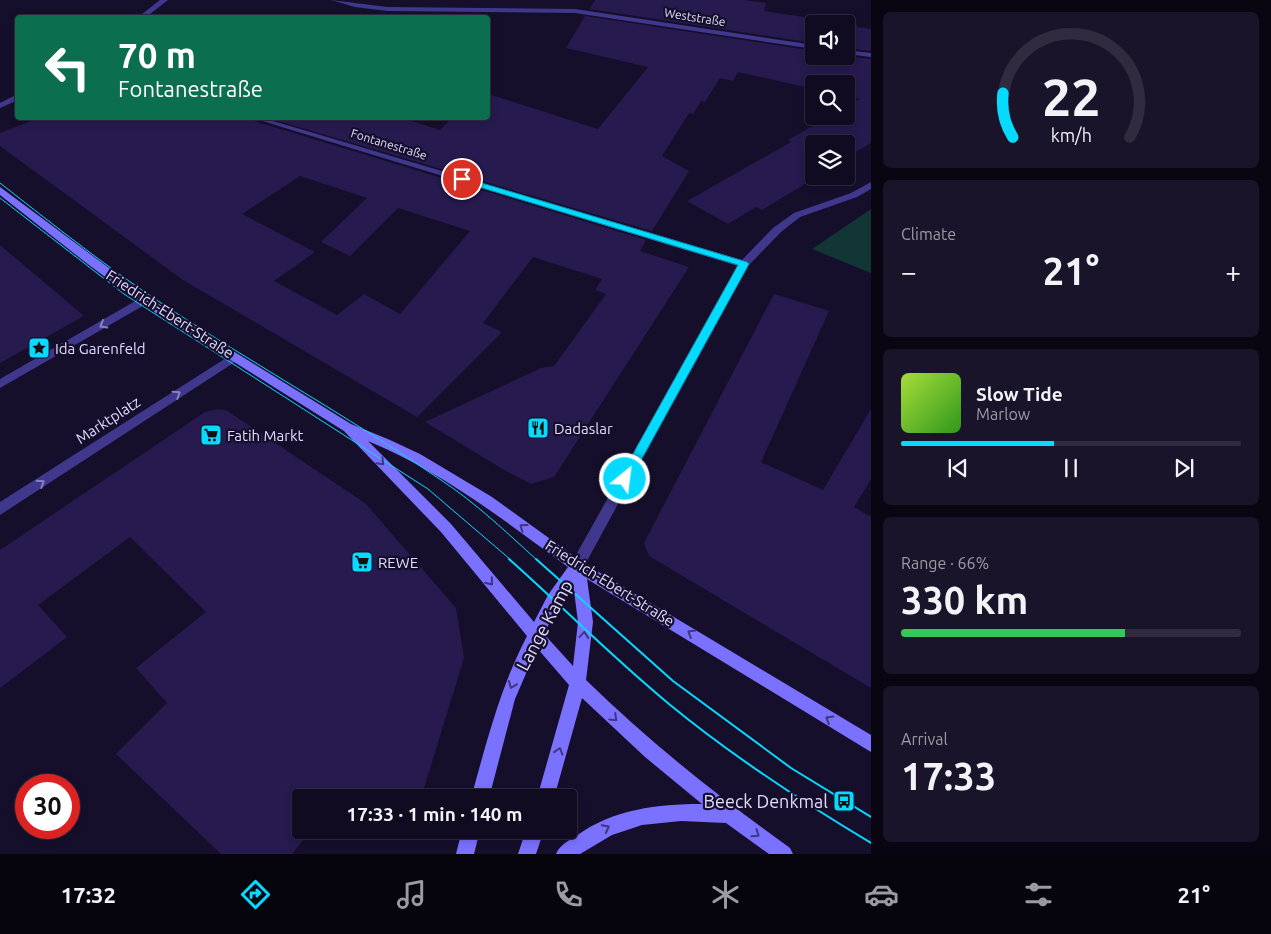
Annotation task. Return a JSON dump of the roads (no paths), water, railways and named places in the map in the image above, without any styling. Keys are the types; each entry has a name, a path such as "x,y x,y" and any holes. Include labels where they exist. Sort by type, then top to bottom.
{"main road":[{"name":"Friedrich-Ebert-Straße","path":"0,190 89,260 144,300 347,427 386,442 487,501 577,566 871,744"},
{"name":"Friedrich-Ebert-Straße","path":"347,427 446,528 535,637 579,684 657,757 728,814 784,854"},
{"name":"Lange Kamp","path":"482,789 507,699 553,600 577,566"},
{"name":"Lange Kamp","path":"548,789 579,684 585,629 577,566"},
{"path":"565,854 611,824 639,815 663,812 728,814"},
{"path":"464,854 468,839"},
{"path":"527,854 532,839"}],"street":[{"path":"144,15 165,0"},
{"name":"Weststraße","path":"334,0 387,9 575,11 805,46"},
{"path":"855,53 871,55"},
{"path":"0,106 15,98"},
{"name":"Fontanestraße","path":"263,120 744,264"},
{"path":"577,566 744,264 777,230 797,215 854,195 871,185"},
{"path":"0,384 144,300"},
{"name":"Marktplatz","path":"0,509 234,357"}],"tram line":[{"path":"0,183 145,293 407,457 454,489 491,518 537,560"},
{"path":"0,198 124,294 428,489 511,560"},
{"path":"509,559 628,669 717,742 767,777 871,843"},
{"path":"536,559 673,681 791,768 871,817"}],"place":[{"name":"Ida Garenfeld","path":"39,348"},
{"name":"Dadaslar","path":"538,428"},
{"name":"Fatih Markt","path":"211,435"},
{"name":"REWE","path":"362,562"},
{"name":"Beeck Denkmal","path":"844,801"}]}
